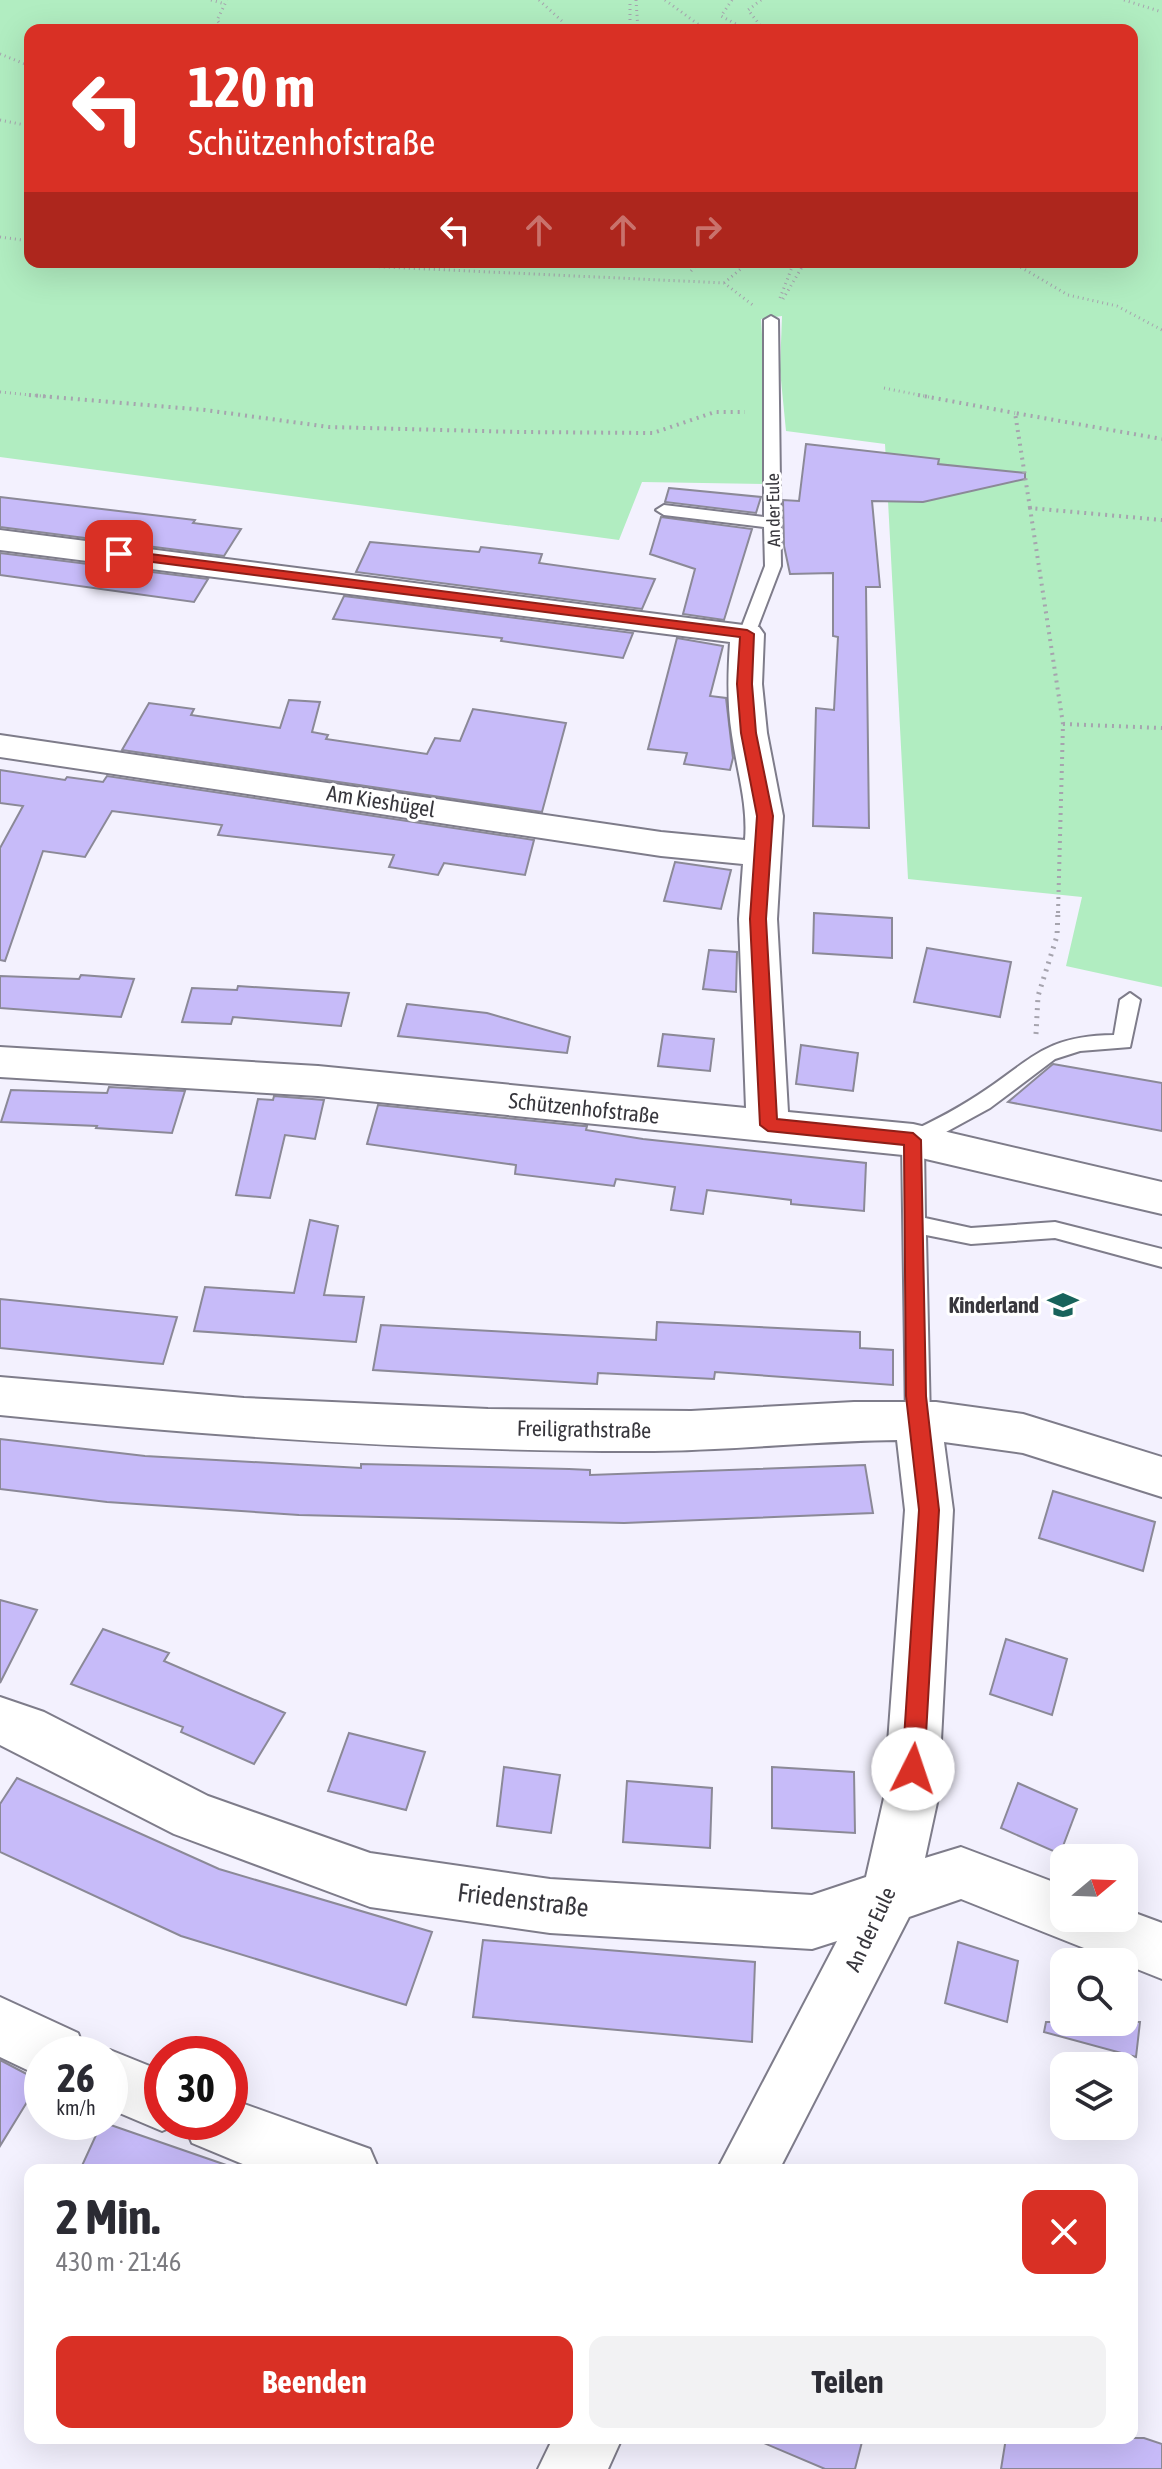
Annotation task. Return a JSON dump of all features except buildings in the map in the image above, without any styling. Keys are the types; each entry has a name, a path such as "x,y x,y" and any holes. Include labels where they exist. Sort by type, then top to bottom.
{"street":[{"path":"0,540 747,634"},
{"name":"An der Eule","path":"747,634 745,684 749,733 765,816 758,919 768,1125"},
{"name":"Am Kieshügel","path":"0,746 661,844 761,854"},
{"name":"Schützenhofstraße","path":"0,1062 318,1081 913,1140 1162,1198"},
{"name":"Freiligrathstraße","path":"0,1396 124,1410 361,1424 653,1431 918,1421 977,1425 1034,1436 1162,1477"},
{"name":"An der Eule","path":"750,2164 889,1899 911,1798 929,1510 918,1421"},
{"name":"Friedenstraße","path":"0,1721 25,1729 193,1816 370,1880 550,1906 812,1922 961,1873 1050,1908"},
{"path":"1112,1932 1162,1951"},
{"path":"0,2026 24,2038"},
{"path":"248,2136 331,2164"},
{"path":"571,2469 586,2444"}],"lane":[{"name":"An der Eule","path":"747,634 773,566 771,320"},
{"path":"664,510 773,523"},
{"path":"913,1140 954,1122 1008,1085 1034,1062 1055,1051 1085,1042 1123,1042 1130,1000"},
{"name":"An der Eule","path":"913,1140 918,1421"},
{"path":"914,1224 971,1236 1055,1230 1162,1258"}],"path":[{"path":"211,0 226,2 217,20 220,24"},
{"path":"539,0 564,24"},
{"path":"630,0 630,24"},
{"path":"636,0 638,24"},
{"path":"665,0 698,24"},
{"path":"732,0 721,16 736,24"},
{"path":"759,24 748,10 761,0"},
{"path":"1124,0 1162,12"},
{"path":"0,54 24,64"},
{"path":"0,120 24,125"},
{"path":"0,237 24,240"},
{"path":"406,268 724,283 771,320"},
{"path":"691,271 694,268"},
{"path":"724,283 742,268"},
{"path":"771,320 792,268"},
{"path":"771,320 801,268"},
{"path":"1022,268 1068,295 1117,306 1162,330"},
{"path":"884,388 1162,439"},
{"path":"0,392 205,410 329,427 518,432 653,433 715,412 771,412"},
{"path":"1015,413 1063,724 1057,936 1038,996 1034,1062"},
{"path":"1030,508 1162,520"},
{"path":"1063,724 1162,728"}],"green space":[{"path":"0,0 1162,0 1162,987 1066,966 1082,897 908,879 885,444 786,431 780,370 782,316 761,319 768,429 764,484 642,482 619,540 0,457"}],"place":[{"name":"Kinderland","path":"1063,1305"}],"route":[{"path":"119,554 747,634 745,684 749,733 765,816 758,919 768,1125 913,1140 916,1396 929,1510 913,1769"}]}
